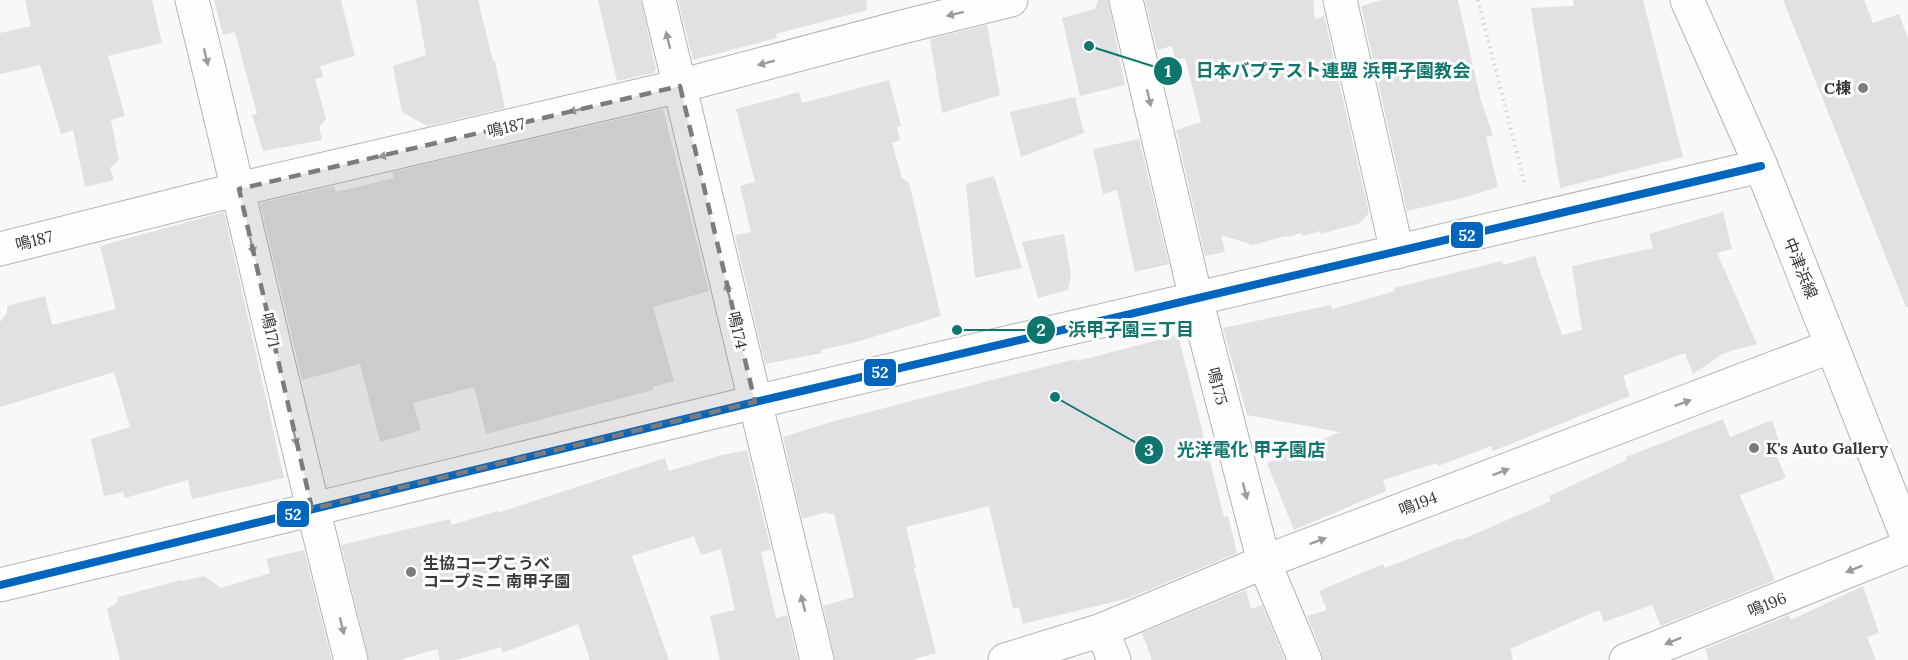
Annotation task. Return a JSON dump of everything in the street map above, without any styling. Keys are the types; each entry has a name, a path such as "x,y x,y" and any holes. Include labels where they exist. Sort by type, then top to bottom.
{"street":[{"name":"鳴171","path":"192,0 239,189 312,509 351,660"},
{"name":"鳴174","path":"659,0 817,660"},
{"name":"鳴187","path":"0,249 239,189 680,86 899,13 1011,0"},
{"name":"鳴175","path":"1126,0 1196,299 1264,562 1305,660"},
{"path":"1340,0 1397,252"},
{"name":"中津浜線","path":"1687,0 1761,166 1908,539"},
{"path":"0,585 755,402 1761,166"},
{"name":"鳴194","path":"1005,660 1102,630 1264,562 1832,346"},
{"name":"鳴196","path":"1626,660 1908,547"},
{"path":"1102,630 1114,660"}],"path":[{"path":"1478,0 1534,220"}],"highlighted area":[{"path":"680,86 755,402 312,509 239,189"}],"building":[{"path":"25,0 152,0 162,43 108,56 125,116 111,120 119,160 110,168 114,180 85,187 73,130 61,134 40,65 0,74 0,33 31,26"},
{"path":"214,0 341,0 355,56 320,66 323,77 315,79 326,119 319,127 322,140 263,151 252,115 257,114 235,32 223,35"},
{"path":"416,0 478,0 505,108 427,126 402,112 393,66 426,55"},
{"path":"598,0 641,0 656,70 654,73 617,81"},
{"path":"678,0 866,0 867,10 776,34 777,38 693,60"},
{"path":"1098,0 1108,0 1125,85 1080,96 1062,18 1095,9"},
{"path":"1145,0 1313,0 1315,19 1324,16 1369,213 1360,223 1321,234 1320,231 1303,236 1301,233 1253,245 1221,235 1225,252 1205,256 1176,130 1201,122 1185,58 1175,60 1172,46 1157,50"},
{"path":"1382,0 1458,0 1481,101 1493,135 1486,137 1498,187 1407,211 1361,6"},
{"path":"1573,0 1643,0 1683,157 1560,188 1531,8 1574,6"},
{"name":"C棟","path":"1783,0 1864,0 1873,23 1899,14 1908,38 1908,307 1906,307"},
{"path":"987,25 1000,95 942,113 930,39"},
{"path":"889,80 901,126 897,127 900,140 892,143 902,178 909,183 941,316 853,343 821,350 822,353 765,364 735,235 751,232 740,186 755,182 736,109 799,92 802,103"},
{"path":"1075,97 1084,133 1021,157 1010,112"},
{"path":"663,109 709,291 653,307 674,381 653,387 653,390 486,434 474,387 413,403 421,430 380,442 360,364 302,380 260,203 334,186 336,192 394,178 392,172"},
{"path":"1139,139 1169,264 1135,272 1117,190 1103,194 1093,149"},
{"path":"994,176 1022,268 975,278 966,184"},
{"path":"224,212 284,478 192,499 188,480 125,498 123,492 104,496 91,439 130,427 114,372 0,407 0,322 7,313 7,306 45,296 52,325 116,309 100,246"},
{"path":"1723,212 1732,249 1717,253 1757,344 1724,353 1693,374 1685,353 1623,376 1630,396 1493,451 1491,446 1438,466 1437,463 1383,480 1386,491 1294,530 1267,463 1340,432 1247,415 1223,328 1331,305 1332,309 1395,291 1394,288 1502,261 1503,265 1535,256 1562,335 1582,330 1572,266 1653,248 1649,234"},
{"path":"1064,234 1071,275 1068,290 1038,298 1022,242"},
{"path":"1178,335 1224,517 1228,516 1237,553 1129,598 1023,624 1019,607 1013,609 989,506 906,527 936,653 911,660 835,660 823,606 854,597 834,513 828,514 827,512 802,519 783,437 831,422 988,381"},
{"path":"1723,419 1730,437 1772,420 1782,450 1777,457 1786,478 1740,495 1775,580 1661,626 1652,605 1604,622 1599,610 1510,649 1513,660 1323,660 1307,616 1327,610 1319,591 1383,564 1385,568 1460,538 1461,540 1551,501 1549,496 1627,460 1626,457"},
{"path":"747,450 771,550 761,552 776,618 787,615 798,660 720,660 710,616 735,610 721,549 701,555 694,536 632,556 669,660 590,660 578,624 503,653 501,647 456,660 440,660 437,649 399,660 369,660 341,545 450,519 452,525 497,511 497,513 665,458 669,471"},
{"path":"304,550 332,660 120,660 107,609 117,603 118,597 204,576 221,588 270,573 266,559"},
{"path":"1863,586 1879,633 1867,637 1876,660 1709,660 1705,649 1789,615 1791,620"},
{"path":"1246,590 1251,609 1262,605 1285,660 1152,660 1142,633"}],"transit line":[{"name":"52","path":"0,585 755,402 1761,166"}],"place":[{"name":"日本バプテスト連盟 浜甲子園教会","path":"1089,46"},
{"name":"C棟","path":"1863,88"},
{"name":"浜甲子園三丁目","path":"957,330"},
{"name":"光洋電化 甲子園店","path":"1055,397"},
{"name":"K's Auto Gallery","path":"1754,448"},
{"name":"生協コープこうべ コープミニ 南甲子園","path":"411,572"}]}
